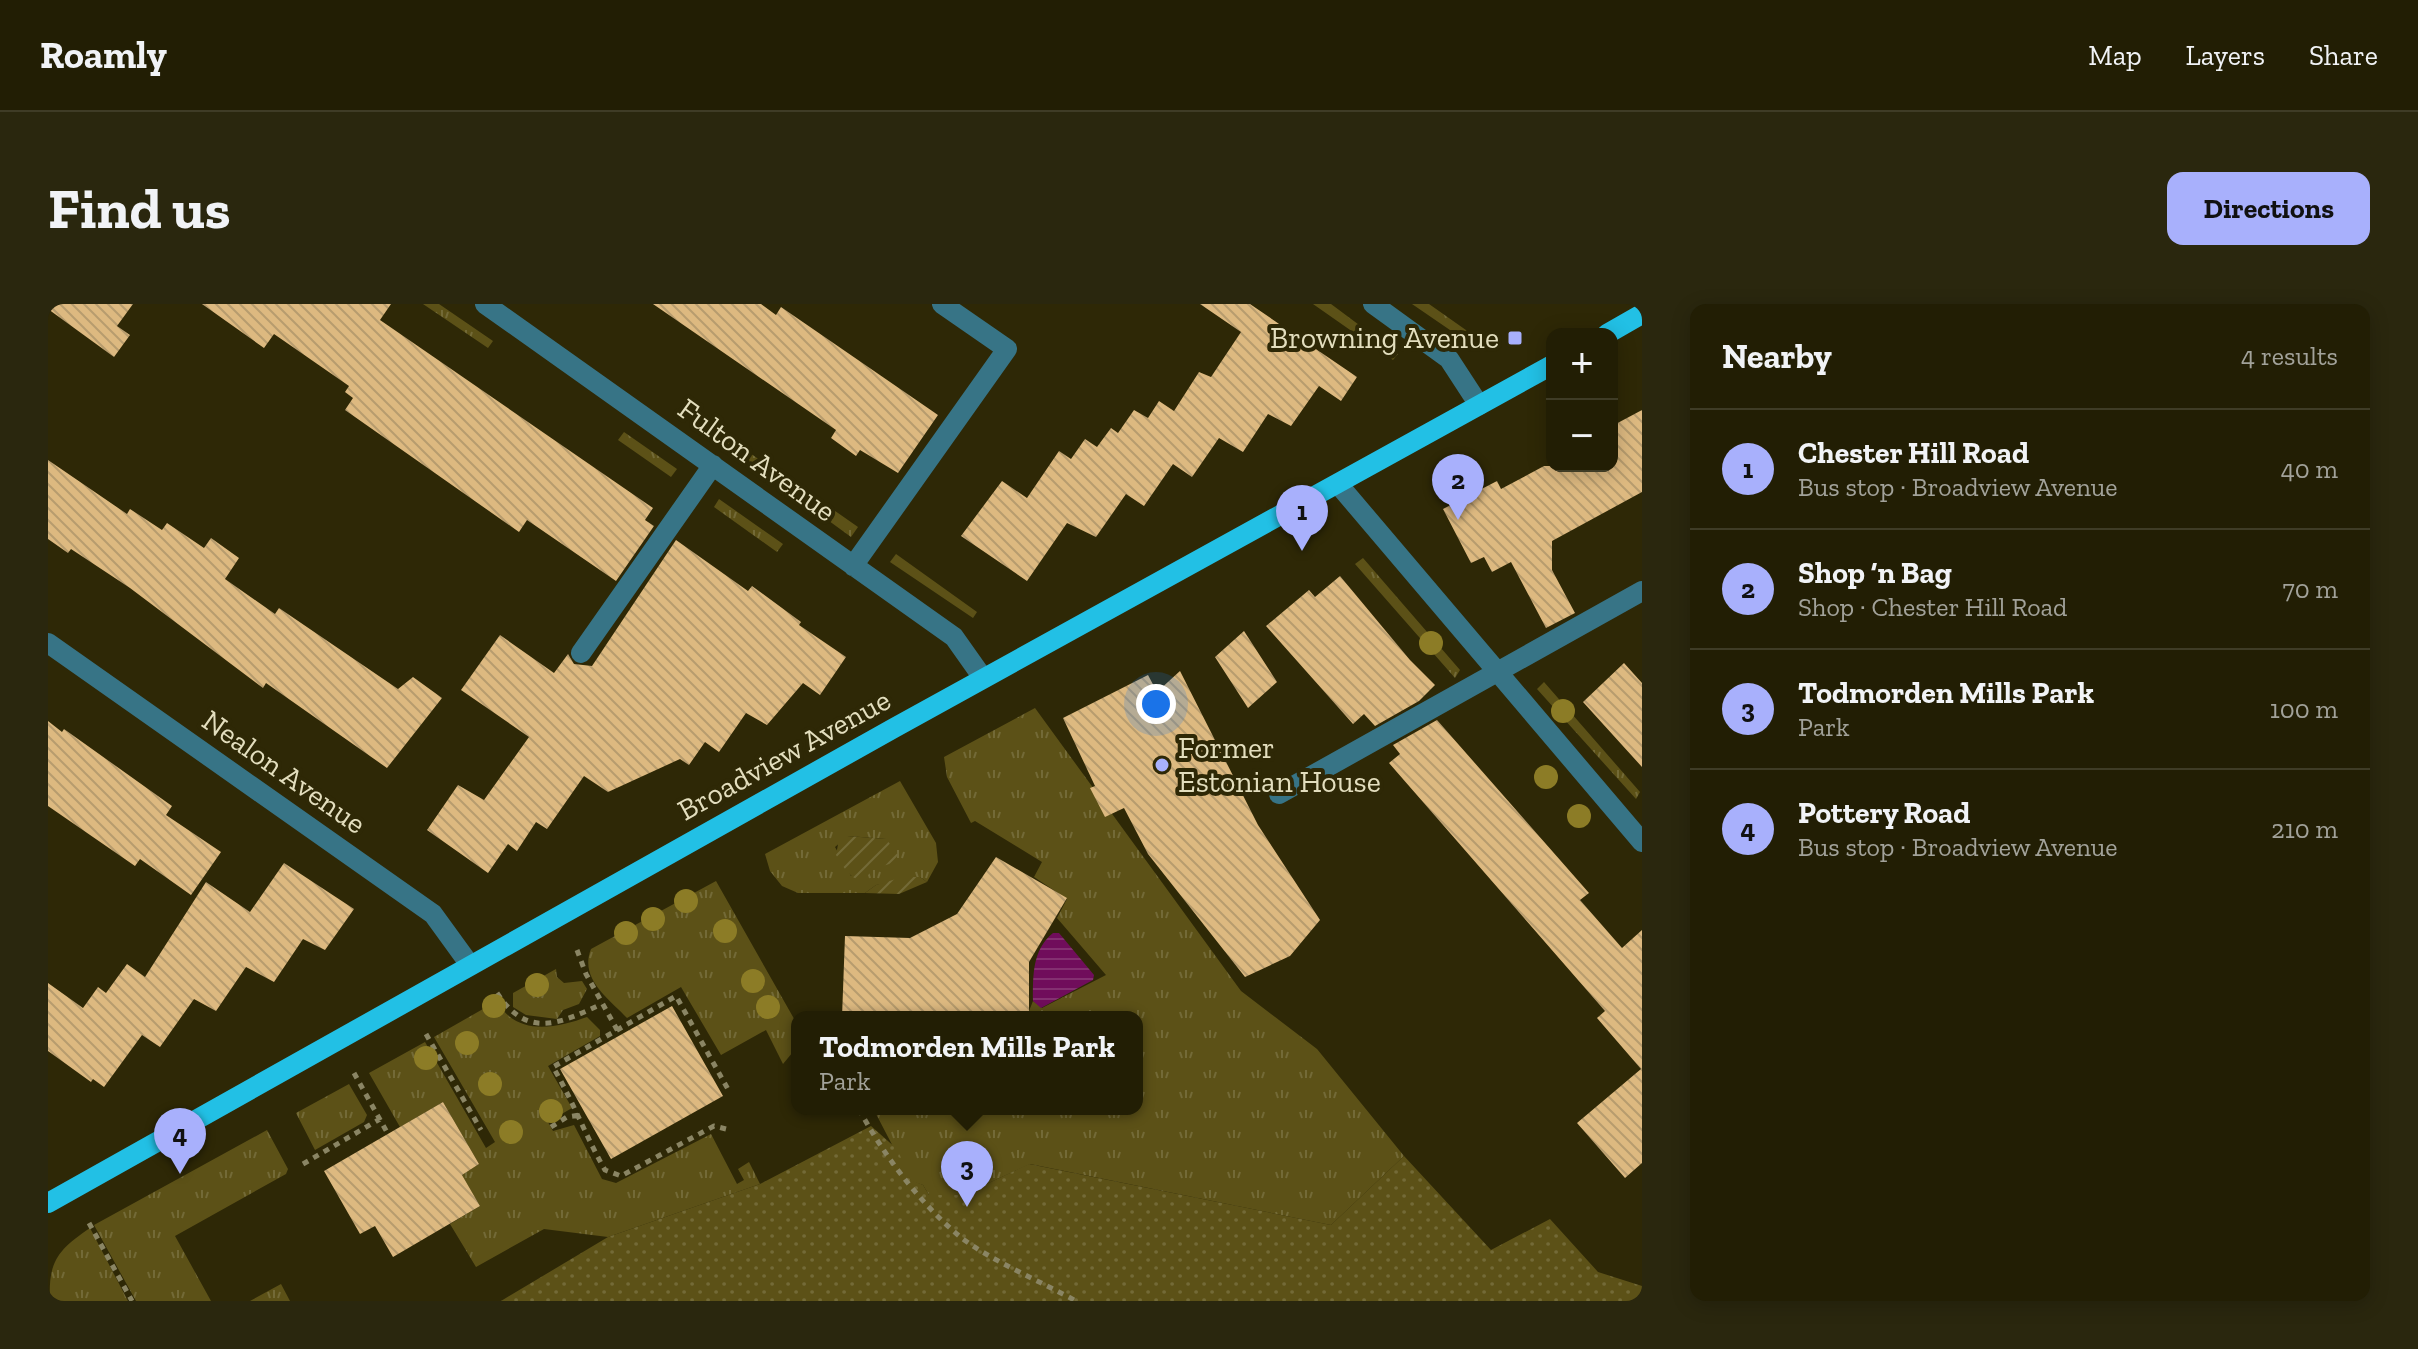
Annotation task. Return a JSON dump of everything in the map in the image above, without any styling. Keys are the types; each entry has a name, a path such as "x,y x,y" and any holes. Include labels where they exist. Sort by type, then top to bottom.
{"main road":[{"path":"1618,328 1642,314"},
{"name":"Broadview Avenue","path":"48,1203 983,678 1546,368"}],"street":[{"name":"Fulton Avenue","path":"485,304 954,637 983,678"},
{"path":"853,566 1007,349 942,304"},
{"path":"1373,304 1449,359 1479,405"},
{"path":"581,653 713,465"},
{"path":"1338,484 1642,842"},
{"path":"1279,794 1642,591"},
{"name":"Nealon Avenue","path":"48,643 433,914 470,965"}],"path":[{"path":"577,950 619,1032"},
{"path":"497,993 509,1010 523,1019 549,1025 602,1004"},
{"path":"726,1129 714,1126 621,1176 605,1170 589,1142 580,1115 553,1067 619,1032 676,996 729,1091"},
{"path":"426,1034 481,1130"},
{"path":"354,1073 388,1134"},
{"path":"551,1127 567,1117 580,1115"},
{"path":"863,1115 883,1149 927,1204 959,1236 1076,1301"},
{"path":"303,1164 380,1119"},
{"path":"89,1223 132,1301"}],"green space":[{"path":"423,304 439,304 493,341 488,348"},
{"path":"1313,304 1331,304 1398,354 1393,360"},
{"path":"1412,304 1429,304 1473,335 1466,341"},
{"path":"698,416 788,480 780,485 694,425"},
{"path":"624,432 677,469 671,477 618,440"},
{"path":"808,492 858,527 851,537 799,499"},
{"path":"719,499 783,544 777,552 714,507"},
{"path":"896,554 977,612 973,618 890,562"},
{"path":"1363,558 1460,670 1455,678 1355,564"},
{"path":"1544,682 1640,792 1636,799 1537,689"},
{"path":"1035,708 1241,991 1317,1049 1404,1156 1331,1225 1030,1164 963,1195 929,1195 923,1185 911,1181 877,1115 1143,1115 1143,1011 1029,1011 1033,1001 1042,1008 1106,975 1057,918 1067,899 1034,877 1042,862 975,821 971,823 947,777 944,757"},
{"path":"900,781 936,843 938,862 927,882 920,877 876,885 865,893 798,893 782,886 770,871 765,854","holes":["848,836 886,839 877,865 851,876 835,847"]},
{"path":"847,836 886,839 898,854 890,864 877,866 867,876 858,879 849,873 836,855 839,839"},
{"path":"903,877 920,877 927,882 899,894 865,893 876,885"},
{"path":"716,881 791,1013 791,1054 783,1064 766,1030 721,1055 681,987 627,1018 592,979 588,960 591,949"},
{"path":"556,969 557,977 564,983 582,981 587,989 579,1004 563,1010 557,1019 526,1015 513,1007 513,993"},
{"path":"497,1001 505,1012 526,1025 550,1026 587,1017 600,1030 600,1036 548,1066 572,1108 548,1122 553,1131 574,1125 602,1179 616,1183 711,1134 737,1184 744,1180 738,1169 749,1162 760,1184 608,1237 544,1229 476,1267 450,1224 480,1206 462,1175 479,1164 443,1102 400,1127 369,1073 425,1042 486,1148 495,1142 434,1037"},
{"path":"349,1084 367,1115 364,1122 315,1150 296,1113"},
{"path":"871,1126 897,1149 911,1180 923,1185 929,1195 963,1195 1029,1164 1331,1225 1404,1156 1491,1250 1550,1219 1598,1272 1642,1286 1642,1301 501,1301 608,1237 760,1184"},
{"path":"267,1130 288,1169 286,1174 175,1236 211,1301 136,1301 94,1225"},
{"path":"90,1228 128,1301 50,1301 51,1276 57,1258"},
{"path":"281,1284 290,1301 250,1301"}],"shaded area":[{"path":"1053,933 1059,933 1094,975 1093,980 1041,1008 1033,1001 1035,964 1041,947"}],"building":[{"path":"48,304 133,304 117,326 130,335 114,357 48,309"},
{"path":"202,304 391,304 380,320 653,508 645,520 654,526 616,581 527,520 519,532 345,410 353,398 345,392 349,386 274,334 264,348"},
{"path":"653,304 761,304 776,315 781,307 938,415 898,473 860,450 856,456 831,438 836,430"},
{"path":"1200,304 1250,304 1357,377 1341,401 1319,386 1291,426 1268,414 1243,452 1219,438 1192,477 1173,464 1144,506 1126,494 1096,537 1067,523 1027,581 961,536 1002,481 1027,498 1059,451 1071,459 1085,439 1097,447 1111,428 1118,433 1134,410 1148,418 1159,401 1174,411 1199,372 1211,377 1241,332"},
{"path":"1642,410 1642,492 1552,541 1552,570 1575,613 1546,628 1511,562 1492,572 1484,557 1471,563 1443,509 1497,481 1501,489 1544,466 1546,472 1618,472 1618,423"},
{"path":"48,460 127,514 130,509 162,530 167,523 204,548 211,538 239,558 225,579 275,614 279,608 398,689 413,677 442,698 387,768 266,683 263,688 130,588 71,549 68,553 48,539"},
{"path":"676,540 748,591 752,586 801,622 799,625 846,657 820,695 803,683 767,725 746,713 719,752 705,742 689,765 680,759 608,792 584,776 547,829 536,822 517,851 508,844 488,873 427,830 458,785 484,800 529,737 461,690 500,635 554,673 568,654 574,664 592,666"},
{"path":"1340,576 1410,660 1435,685 1419,701 1375,726 1364,714 1353,724 1266,626 1309,590 1315,597"},
{"path":"1244,631 1277,682 1248,708 1215,657"},
{"path":"1624,663 1642,683 1642,767 1583,702"},
{"path":"1180,671 1258,825 1320,920 1290,956 1245,977 1148,854 1124,808 1105,817 1090,788 1095,786 1063,718 1148,675 1157,692"},
{"path":"1437,720 1589,893 1580,900 1622,948 1642,930 1642,1163 1625,1178 1577,1123 1641,1069 1597,1018 1605,1011 1389,763 1400,754 1393,745"},
{"path":"48,721 62,732 64,729 172,806 166,815 221,852 191,895 140,859 135,866 48,806"},
{"path":"996,857 1067,898 1029,962 1029,1011 842,1011 845,936 910,938 957,914"},
{"path":"284,863 354,909 325,950 303,939 274,982 246,967 216,1011 194,999 160,1047 142,1035 104,1087 93,1079 91,1082 48,1051 48,983 83,1008 98,987 106,993 127,964 145,977 206,882 250,912"},
{"path":"672,1006 723,1096 611,1159 560,1069"},
{"path":"443,1102 479,1164 462,1175 480,1206 393,1257 375,1226 360,1234 324,1171"}],"place":[{"name":"Browning Avenue","path":"1515,338"},
{"name":"Shop ‘n Bag","path":"1458,520"},
{"name":"Chester Hill Road","path":"1302,551"},
{"name":"Former Estonian House","path":"1162,765"},
{"name":"Pottery Road","path":"180,1174"},
{"name":"Todmorden Mills Park","path":"967,1207"}]}
